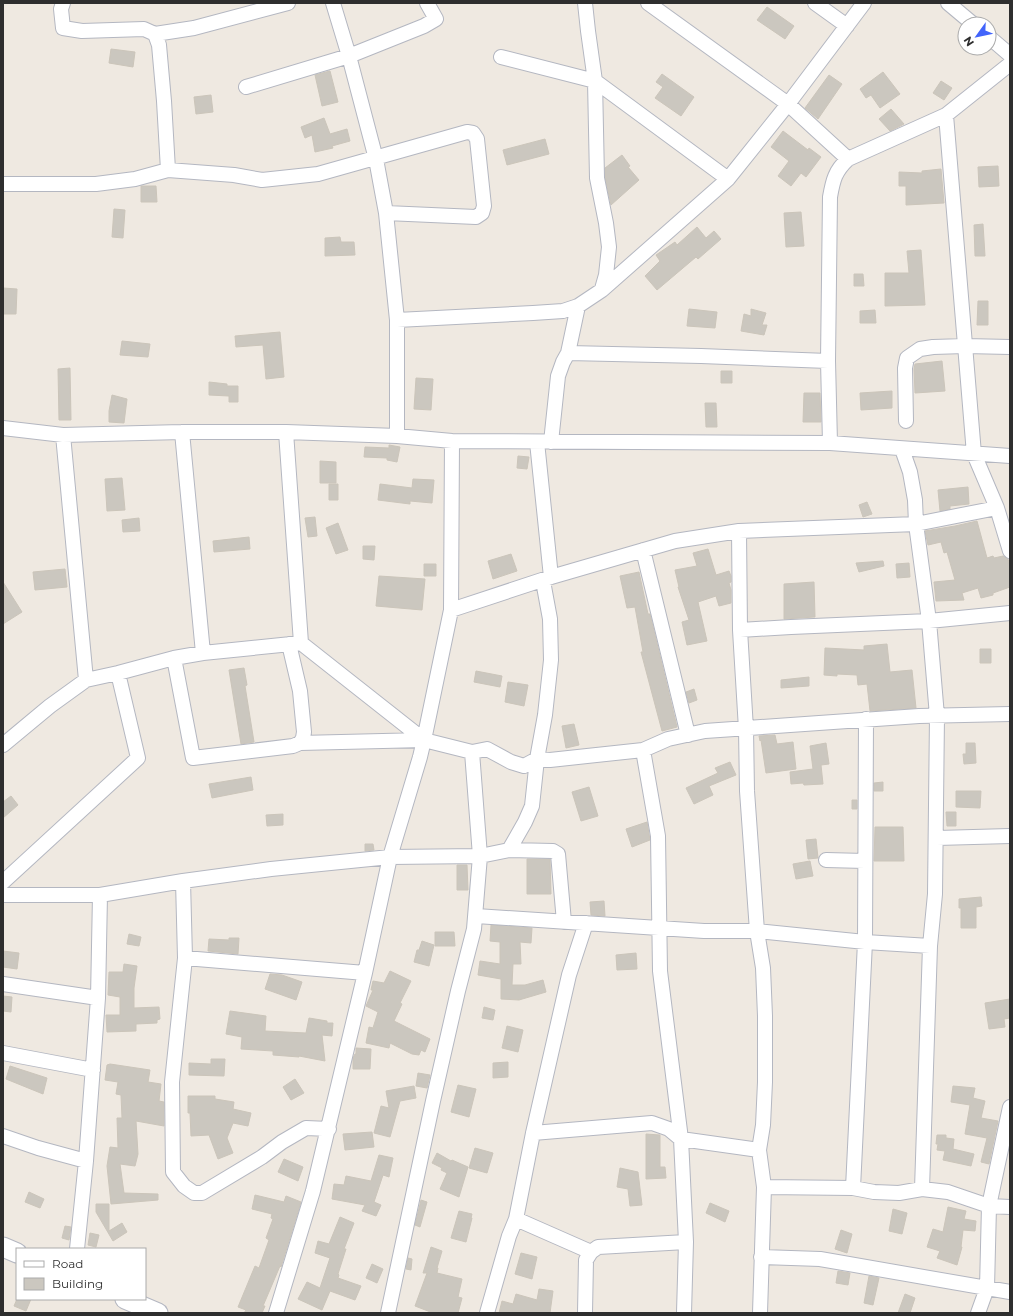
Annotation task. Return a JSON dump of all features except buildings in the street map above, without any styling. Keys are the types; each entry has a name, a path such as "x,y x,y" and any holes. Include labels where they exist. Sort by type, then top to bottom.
{"main road":[{"path":"3,1247 16,1253"},
{"path":"128,1305 158,1313"}],"street":[{"path":"62,3 61,9 63,28 82,31 144,29 155,34 194,28 288,3"},
{"path":"333,3 349,56 376,158 386,213 397,320 398,436"},
{"path":"246,87 349,56 424,26 436,19 427,3"},
{"path":"586,3 588,31 595,81 597,178 606,223 608,247 606,275 602,290"},
{"path":"648,3 788,104 848,159"},
{"path":"815,3 847,26"},
{"path":"397,320 563,311 578,306 602,290 728,179 788,104 864,3"},
{"path":"948,3 963,16"},
{"path":"155,34 158,45 163,94 168,170"},
{"path":"997,44 1010,55"},
{"path":"501,57 595,81 728,179"},
{"path":"830,443 828,361 830,197 835,175 848,159 946,115 1010,64"},
{"path":"946,115 974,454 997,508 1010,551"},
{"path":"3,184 96,184 135,179 168,170 234,175 262,180 318,174 467,132 473,133 477,139 484,206 482,213 476,217 386,213"},
{"path":"509,850 525,822 532,806 537,759 545,715 551,660 547,579 544,442 559,370 568,353 578,306"},
{"path":"906,421 906,358 920,349 933,347 1010,347"},
{"path":"568,353 828,361"},
{"path":"3,428 63,435 182,432 286,432 398,436 452,441 830,443 1010,456"},
{"path":"182,432 203,653"},
{"path":"286,432 295,643 304,732 300,743"},
{"path":"63,435 86,680"},
{"path":"276,1313 313,1191 329,1129 366,973 390,857 424,740 451,610 452,441"},
{"path":"902,449 910,472 915,500 916,524 929,622 937,716 935,894 930,946 922,1189"},
{"path":"451,610 547,579 675,541 739,531 916,524 997,508"},
{"path":"739,531 740,630 746,729 747,791 756,931 763,968 765,1016 763,1125 759,1150 764,1187 760,1313"},
{"path":"643,550 688,735"},
{"path":"740,630 929,622 1010,613"},
{"path":"4,739 86,680 174,658 203,653 295,643 424,740"},
{"path":"174,658 193,758 293,746 300,743 424,740 472,752 487,749 511,762 524,766 537,759 550,760 643,750 668,739 705,731 937,716 1010,714"},
{"path":"3,882 138,758 118,673"},
{"path":"853,1188 865,942 866,720"},
{"path":"643,750 658,836 660,971 681,1139 686,1242 684,1313"},
{"path":"388,1313 433,1101 476,916 480,856 472,752"},
{"path":"936,838 1010,836"},
{"path":"3,895 100,895 183,881 270,869 390,857 480,856 509,850 553,851 558,854 564,922"},
{"path":"826,860 865,861"},
{"path":"183,881 185,958 172,1082 173,1172 184,1186 194,1193 202,1193 262,1157 282,1142 306,1128 329,1129"},
{"path":"77,1248 86,1161 98,998 100,895"},
{"path":"476,916 704,931 756,931 865,942 930,946"},
{"path":"487,1313 509,1236 516,1219 533,1133 569,975 586,923"},
{"path":"185,958 366,973"},
{"path":"3,984 98,998"},
{"path":"3,1053 93,1070"},
{"path":"978,1313 987,1288 989,1206 1009,1114"},
{"path":"533,1133 652,1123 669,1129 681,1139 759,1150"},
{"path":"3,1136 38,1148 86,1161"},
{"path":"764,1187 853,1188 874,1192 899,1193 922,1189 948,1192 989,1206 1010,1207"},
{"path":"516,1219 591,1252"},
{"path":"585,1313 586,1260 591,1252 598,1247 686,1242"},
{"path":"761,1257 820,1259 1010,1292"}]}
